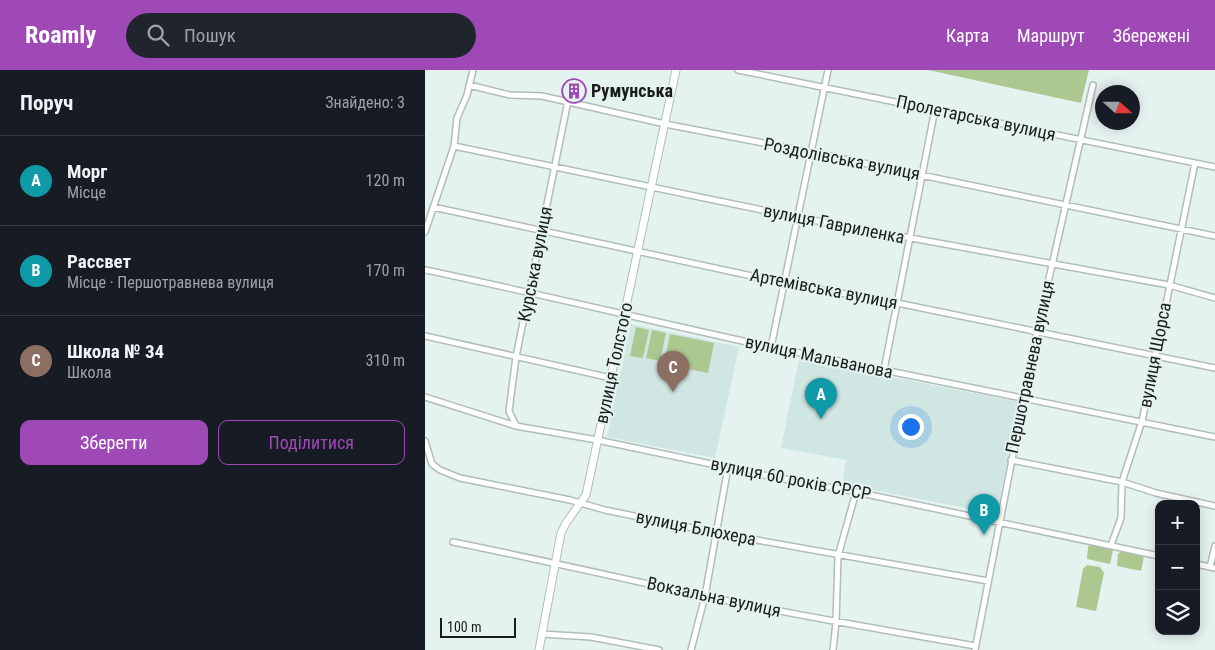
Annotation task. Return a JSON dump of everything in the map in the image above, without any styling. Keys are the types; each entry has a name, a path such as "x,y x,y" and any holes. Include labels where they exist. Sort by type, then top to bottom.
{"street":[{"path":"425,232 454,146 457,118 467,95 473,70"},
{"name":"вулиця Толстого","path":"539,650 555,562 564,528 586,495 676,70"},
{"name":"Пролетарська вулиця","path":"738,70 1215,167"},
{"path":"771,347 828,70"},
{"name":"Роздолівська вулиця","path":"469,85 509,95 543,96 665,124 1215,236"},
{"name":"Першотравнева вулиця","path":"975,648 1037,332 1093,85"},
{"name":"Курська вулиця","path":"516,426 509,411 516,357 568,102"},
{"path":"884,370 935,110"},
{"name":"вулиця Гавриленка","path":"454,146 797,218 1169,285 1215,298"},
{"name":"вулиця Щорса","path":"1111,545 1121,518 1121,482 1142,422 1195,163"},
{"name":"Артемівська вулиця","path":"433,207 784,283 897,303 1215,368"},
{"name":"вулиця Мальванова","path":"425,270 771,347 1215,437"},
{"path":"425,336 611,378"},
{"name":"вулиця 60 років СРСР","path":"425,397 516,426 597,440 856,492 1155,555"},
{"name":"вулиця Блюхера","path":"425,441 432,464 440,470 460,478 581,502 605,510 717,533 838,556 988,581"},
{"path":"1011,460 1121,482 1156,493 1215,506"},
{"path":"691,650 705,596 728,467"},
{"path":"833,650 836,622 838,556 856,492"},
{"name":"Вокзальна вулиця","path":"453,542 555,562 705,596 975,648"},
{"path":"1212,568 1215,546"},
{"path":"542,634 591,637 659,650"}],"shaded area":[{"path":"631,324 739,347 715,458 607,437"},
{"path":"799,359 1019,402 997,514 842,484 846,460 781,448"}],"green space":[{"path":"928,70 1089,70 1081,103"},
{"path":"636,327 649,330 643,358 630,356"},
{"path":"652,330 666,333 660,361 646,358"},
{"path":"670,334 714,343 708,373 664,364"},
{"path":"1090,545 1113,550 1110,564 1087,559 1088,547"},
{"path":"1121,551 1144,556 1141,571 1117,566 1118,554"},
{"path":"1087,565 1100,567 1104,573 1096,611 1076,607 1083,569"}],"place":[{"name":"Румунська","path":"574,91"},
{"name":"Школа № 34","path":"673,392"},
{"name":"Морг","path":"821,419"},
{"name":"Рассвет","path":"984,535"}]}
